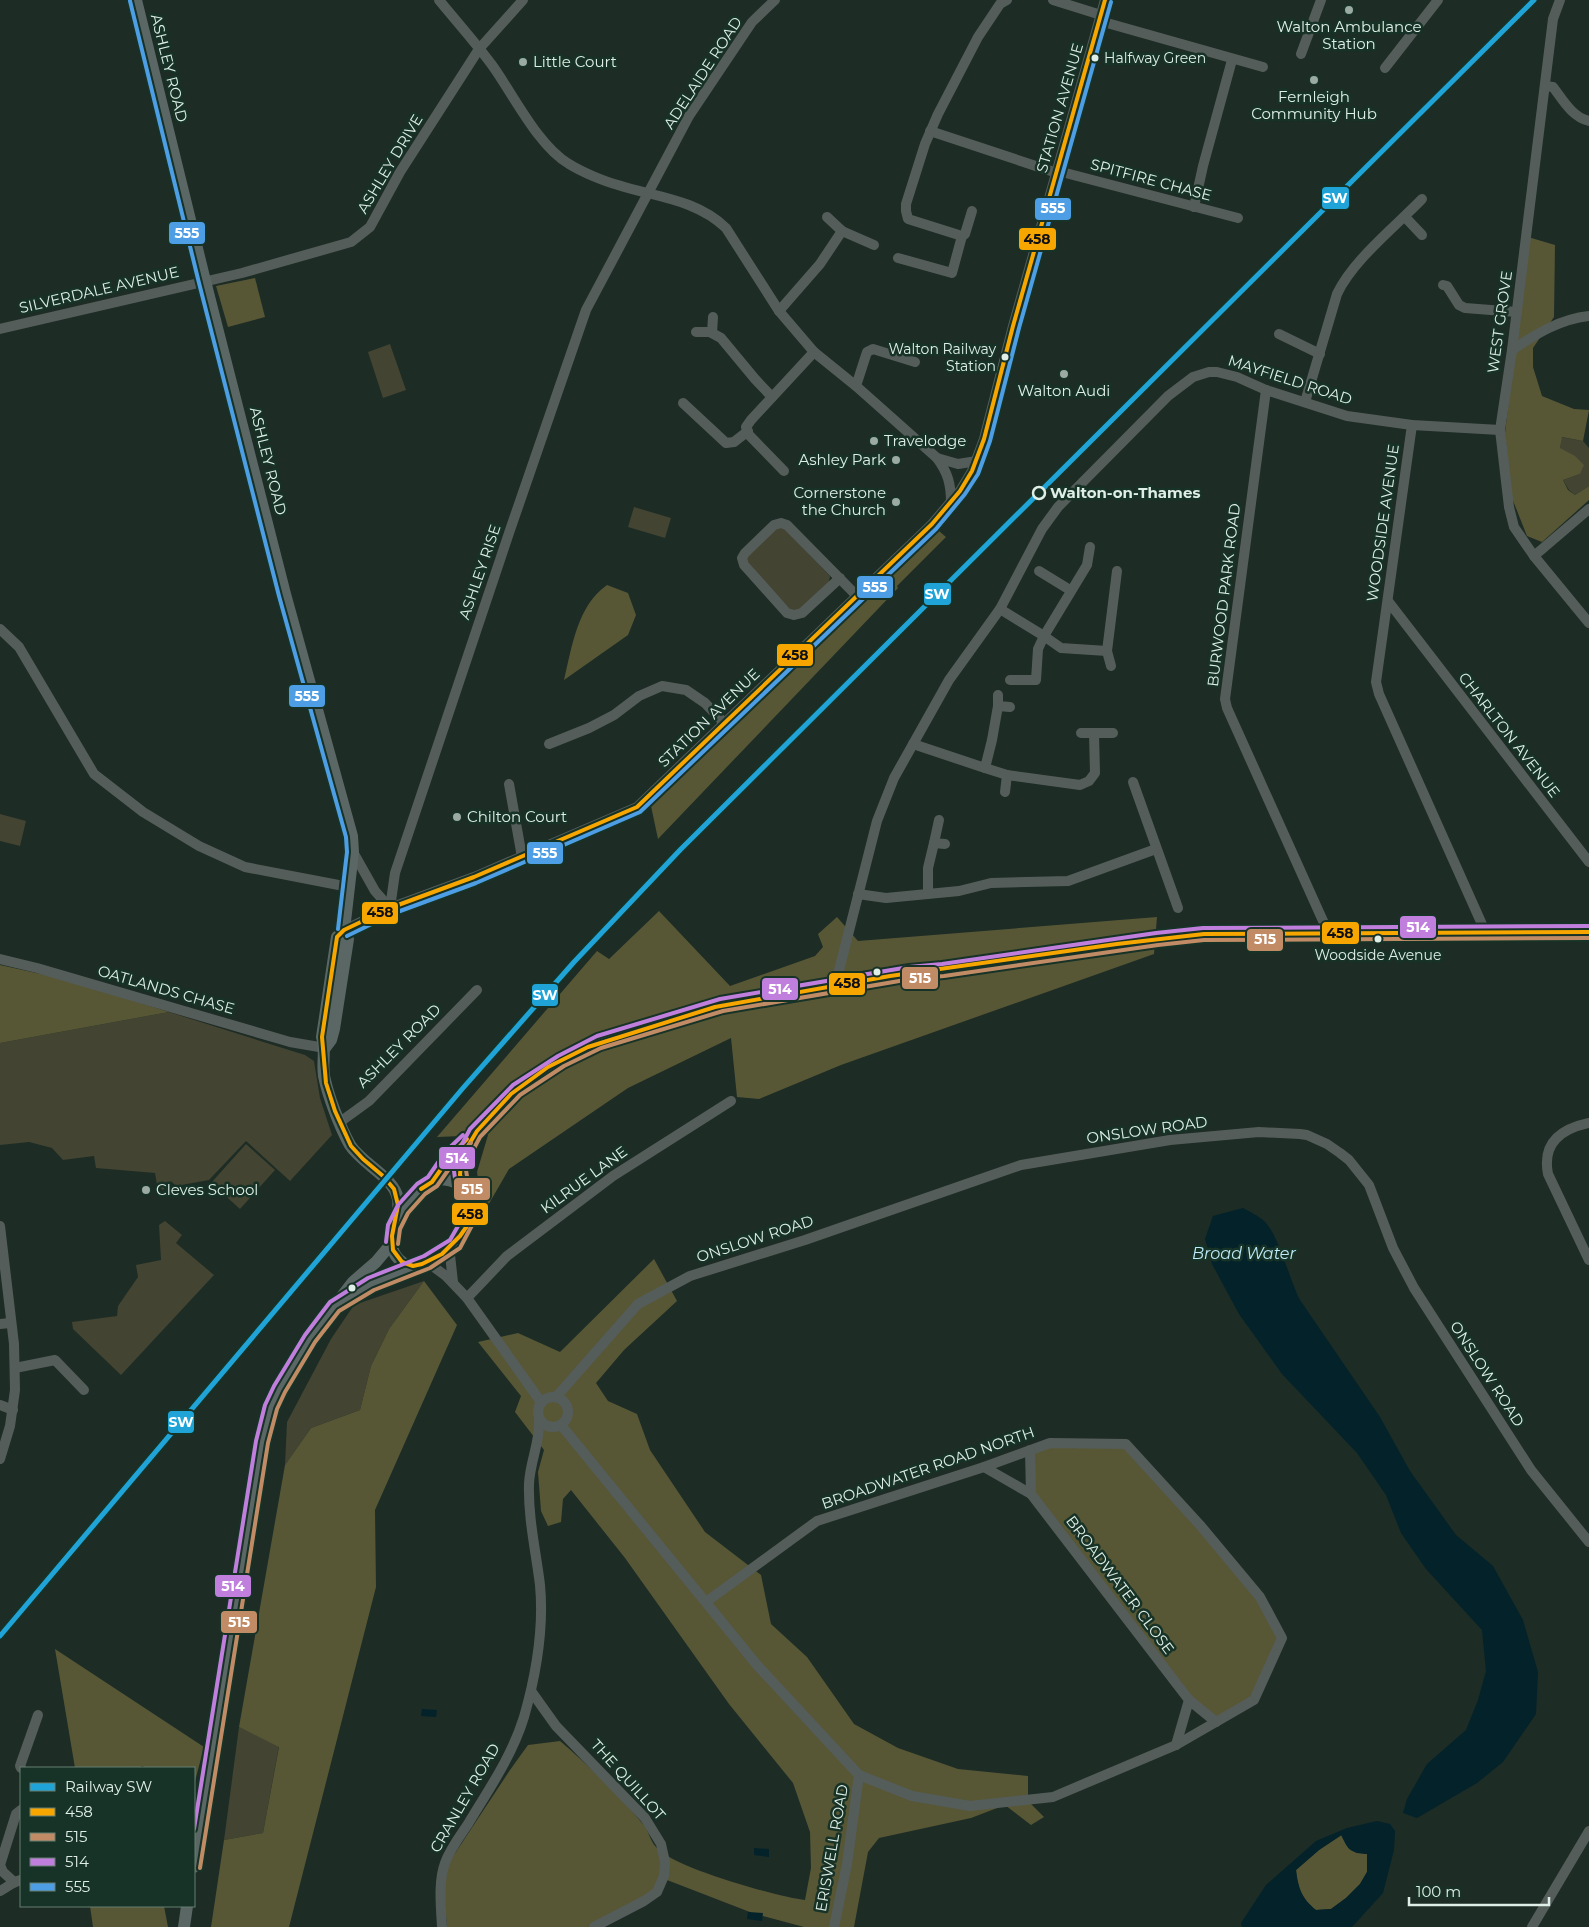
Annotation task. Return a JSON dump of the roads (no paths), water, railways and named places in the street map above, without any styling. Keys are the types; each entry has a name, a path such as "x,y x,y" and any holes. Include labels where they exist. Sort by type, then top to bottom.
{"main road":[{"name":"ASHLEY ROAD","path":"136,0 285,594 352,836 353,852 344,930 337,937 322,1037 325,1048 324,1076 350,1145 358,1156 391,1184"},
{"path":"414,1266 400,1261 392,1250 392,1235 403,1209 426,1186 451,1155 476,1133 501,1104 522,1086 561,1061 599,1042 722,1005 910,973 1204,934 1589,932"},
{"path":"462,1185 460,1177 461,1163 476,1133"},
{"path":"335,1306 359,1290 427,1262 455,1244 472,1213 468,1192 456,1181 440,1178 426,1186 408,1189 391,1184"},
{"path":"391,1184 398,1200 398,1219"},
{"path":"195,1861 266,1426 279,1389 310,1338 353,1282 376,1262 392,1243"},
{"path":"184,1927 188,1907"}],"street":[{"path":"439,0 479,49 553,152 569,164 616,185 682,202 716,218 733,238 779,311 814,352 856,386 937,458 944,468 951,485 951,503"},
{"name":"ASHLEY DRIVE","path":"205,280 242,272 351,242 370,227 400,172 479,49 522,0"},
{"name":"ADELAIDE ROAD","path":"649,194 689,116 752,22 775,0"},
{"path":"962,236 908,219 906,204 930,131 978,37 1000,4 1007,0"},
{"path":"1053,0 1100,18 1232,60 1263,67"},
{"name":"STATION AVENUE","path":"344,930 390,908 522,857 637,807 932,524 951,503 977,461 984,439 1013,326 1105,0"},
{"path":"1300,54 1321,0"},
{"path":"1385,68 1438,0"},
{"name":"WEST GROVE","path":"1560,0 1553,19 1517,312 1500,430 1511,517 1519,536 1589,624"},
{"path":"1194,207 1203,166 1232,60"},
{"path":"1545,86 1553,87 1574,114 1581,119 1589,121"},
{"name":"SPITFIRE CHASE","path":"930,131 1058,172 1238,218"},
{"name":"ASHLEY RISE","path":"390,908 395,873 508,534 586,310 649,194"},
{"path":"1305,402 1338,294 1348,274 1422,199"},
{"path":"898,258 952,273 962,236 972,211"},
{"path":"827,217 842,230 874,245"},
{"path":"1404,217 1422,234"},
{"path":"779,311 820,264 842,230"},
{"name":"SILVERDALE AVENUE","path":"0,329 205,280"},
{"path":"1443,285 1447,286 1459,305 1465,308 1517,312"},
{"path":"1512,350 1542,330 1569,320 1589,316"},
{"path":"712,317 712,333"},
{"path":"696,332 712,333 721,338 755,380 772,397"},
{"path":"1279,334 1320,354"},
{"path":"856,386 867,352 873,350 915,362"},
{"path":"784,471 749,435 746,427 814,352"},
{"name":"MAYFIELD ROAD","path":"835,986 877,821 894,778 949,680 1000,609 1042,529 1058,506 1168,396 1193,378 1209,372 1217,372 1237,377 1266,390 1347,416 1412,425 1500,430"},
{"name":"BURWOOD PARK ROAD","path":"1266,390 1226,700 1227,708 1328,932"},
{"path":"683,403 726,443 734,442 748,431"},
{"name":"WOODSIDE AVENUE","path":"1412,425 1376,682 1379,694 1485,932"},
{"path":"937,458 958,464 977,461"},
{"path":"1534,556 1589,509"},
{"path":"840,578 802,613 787,613 744,565 742,558 774,525 781,523 788,525 840,578 857,596"},
{"path":"1010,680 1036,680 1038,649 1070,590 1087,565 1090,547"},
{"path":"1039,571 1070,590"},
{"path":"1111,666 1107,651 1117,571"},
{"name":"CHARLTON AVENUE","path":"1388,601 1589,862"},
{"path":"1000,609 1061,648 1107,651"},
{"path":"1385,623 1406,626"},
{"path":"0,629 19,646 94,774 143,812 199,846 245,867 349,887"},
{"path":"549,744 589,728 614,715 639,696 662,686 686,690 705,703 725,724"},
{"path":"984,768 992,740 998,695"},
{"path":"998,706 1010,707"},
{"path":"1081,733 1113,733"},
{"path":"913,744 1007,776 1080,785 1089,781 1095,773 1094,733"},
{"path":"1004,792 1007,776"},
{"path":"1133,782 1178,908"},
{"path":"509,784 522,857"},
{"path":"928,893 928,868 939,820"},
{"path":"934,842 945,844"},
{"path":"858,894 886,898 959,891 992,882 1068,881 1156,849"},
{"path":"353,852 375,891 390,908"},
{"name":"OATLANDS CHASE","path":"0,959 37,968 290,1042 325,1048"},
{"name":"ASHLEY ROAD","path":"340,1122 369,1101 477,990"},
{"name":"KILRUE LANE","path":"466,1298 507,1256 613,1176 731,1102"},
{"path":"1589,1123 1569,1129 1559,1135 1548,1151 1546,1164 1548,1174 1589,1260"},
{"name":"ONSLOW ROAD","path":"556,1397 638,1304 690,1276 805,1240 1020,1165 1170,1140 1259,1132 1300,1134 1327,1144 1340,1153 1349,1160 1368,1185 1393,1248 1414,1288 1531,1470 1589,1542"},
{"path":"0,1226 5,1323 15,1368 13,1410 0,1459"},
{"path":"453,1282 450,1255 455,1244"},
{"path":"427,1262 453,1282 541,1402"},
{"path":"15,1368 55,1360 84,1390"},
{"path":"556,1397 562,1400 568,1409 566,1420 561,1425 553,1428 548,1427 539,1420 537,1412 541,1402 556,1397"},
{"path":"0,1405 13,1410"},
{"name":"CRANLEY ROAD","path":"442,1927 440,1904 444,1864 454,1844 508,1756 524,1718 531,1691 541,1612 540,1585 532,1541 529,1484 532,1461 540,1437 539,1420"},
{"path":"561,1425 757,1665 859,1775 912,1796 970,1806 1053,1796 1176,1745 1216,1722"},
{"name":"BROADWATER ROAD NORTH","path":"706,1602 817,1521 984,1467 1050,1442 1126,1444 1200,1525 1260,1597 1282,1638 1254,1700 1216,1722"},
{"path":"1030,1450 1032,1494"},
{"name":"BROADWATER CLOSE","path":"984,1467 1032,1494 1189,1700 1216,1722"},
{"name":"THE QUILLOT","path":"531,1691 556,1726 645,1818 661,1844 665,1869 657,1892 644,1901 594,1927"},
{"path":"1176,1745 1189,1700"},
{"path":"20,1767 38,1715"},
{"name":"ERISWELL ROAD","path":"834,1927 847,1864 859,1775"},
{"path":"0,1891 17,1881 4,1872 0,1865 16,1814 20,1811"},
{"path":"1532,1927 1589,1831"}],"water":[{"name":"Broad Water","path":"1243,1208 1260,1217 1269,1228 1279,1247 1300,1300 1380,1417 1410,1471 1456,1535 1493,1566 1523,1620 1538,1672 1536,1714 1503,1762 1477,1783 1417,1818 1403,1813 1407,1799 1427,1764 1466,1730 1478,1700 1486,1671 1482,1630 1426,1569 1401,1533 1386,1495 1357,1453 1282,1374 1239,1314 1212,1264 1205,1239 1213,1216"},
{"path":"422,1709 437,1710 436,1717 421,1716"},
{"path":"1377,1821 1390,1824 1395,1831 1394,1850 1383,1893 1352,1927 1242,1927 1241,1923 1266,1885 1316,1841 1347,1828","holes":["1341,1835 1350,1850 1367,1854 1367,1872 1360,1884 1346,1898 1331,1909 1316,1910 1301,1893 1296,1870 1319,1850"]},
{"path":"754,1848 769,1849 769,1857 754,1855"},
{"path":"748,1912 763,1913 762,1921 747,1919"}],"rail line":[{"name":"SW","path":"0,1636 463,1088 574,962 681,849 1534,0"}],"place":[{"name":"Walton Ambulance Station","path":"1349,10"},
{"name":"Halfway Green","path":"1095,58"},
{"name":"Little Court","path":"523,62"},
{"name":"Fernleigh Community Hub","path":"1314,80"},
{"name":"Walton Railway Station","path":"1005,357"},
{"name":"Walton Audi","path":"1064,374"},
{"name":"Travelodge","path":"874,441"},
{"name":"Ashley Park","path":"896,460"},
{"name":"Walton-on-Thames","path":"1039,493"},
{"name":"Cornerstone the Church","path":"896,502"},
{"name":"Chilton Court","path":"457,817"},
{"name":"Woodside Avenue","path":"1378,939"},
{"name":"Cleves School","path":"146,1190"}]}
